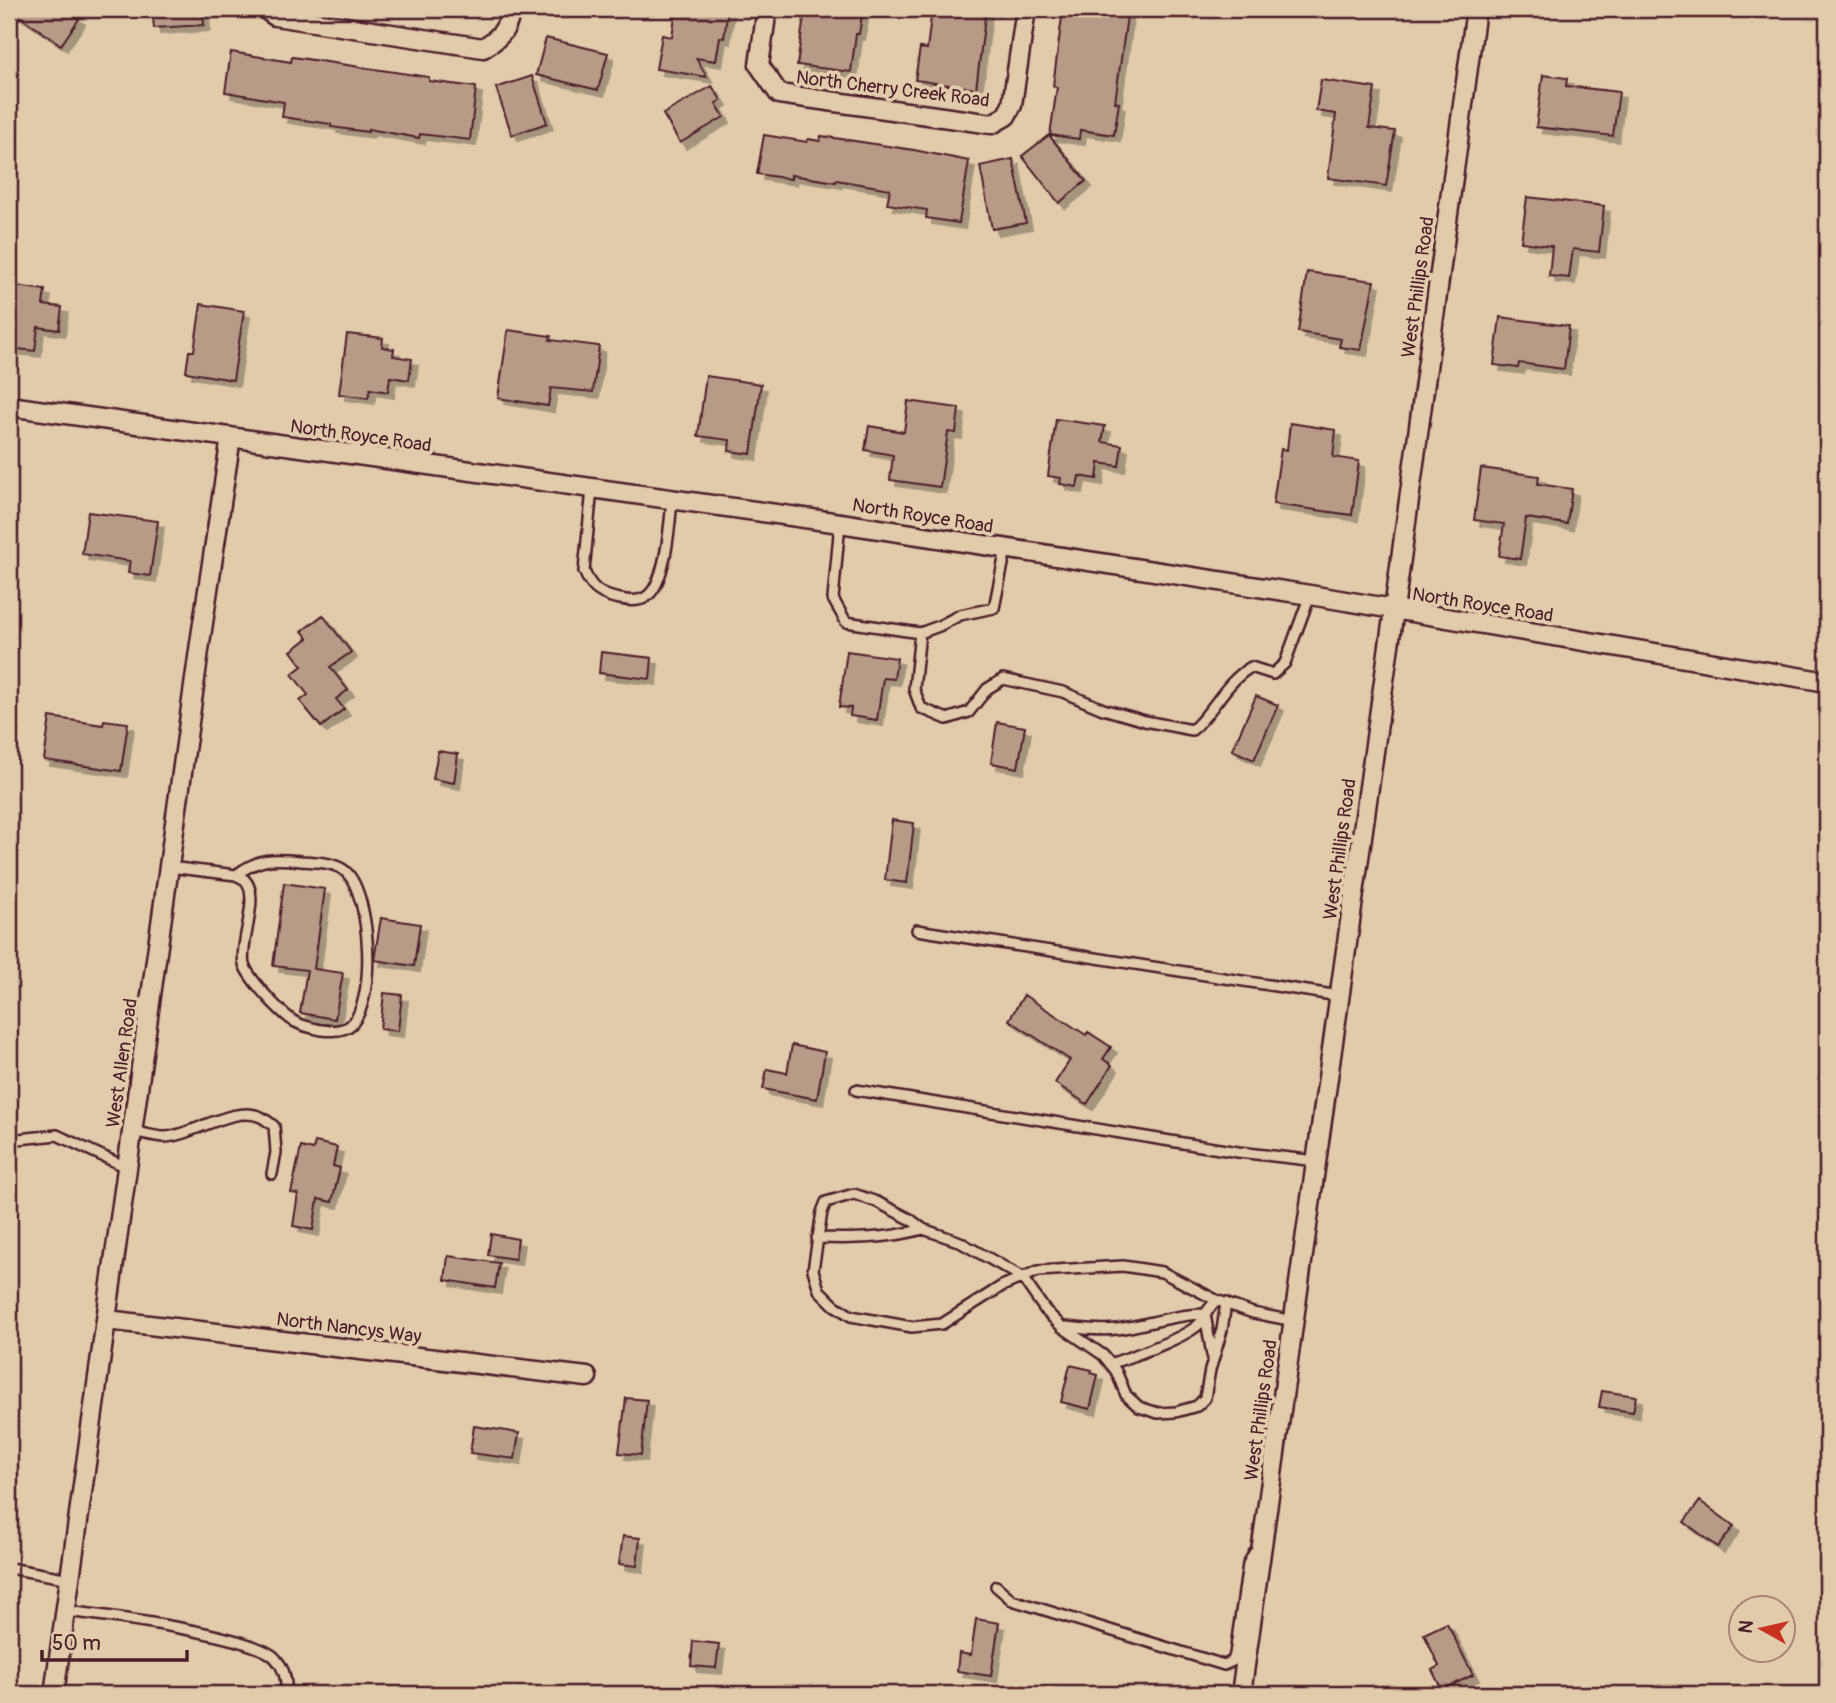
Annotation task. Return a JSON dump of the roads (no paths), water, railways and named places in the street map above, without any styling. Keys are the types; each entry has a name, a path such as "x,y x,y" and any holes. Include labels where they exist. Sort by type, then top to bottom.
{"street":[{"path":"265,9 275,16 483,48 499,39 509,18 510,9"},
{"name":"North Cherry Creek Road","path":"767,9 759,65 779,94 992,124 1006,116 1012,105 1026,9"},
{"name":"West Phillips Road","path":"1241,1694 1476,9"},
{"name":"North Royce Road","path":"9,406 840,523 1310,595 1827,682"},
{"name":"West Allen Road","path":"54,1694 231,437"},
{"name":"North Nancys Way","path":"107,1320 587,1377"}],"lane":[{"path":"592,489 584,571 588,581 603,595 633,601 644,599 653,592 668,538 672,500"},
{"path":"840,523 833,599 846,622 920,633 960,615 995,608 1006,549"},
{"path":"920,633 914,689 921,708 947,719 970,712 987,690 1003,679 1063,692 1103,709 1145,721 1192,730 1206,718 1237,676 1251,667 1273,674 1285,663 1310,595"},
{"path":"169,867 236,875 245,880 250,891 243,962 248,975 292,1021 329,1031 347,1028 357,1018 366,998 366,944 356,884 345,870 329,864 272,858 252,863 236,875"},
{"path":"917,930 1339,996"},
{"path":"856,1090 1238,1152 1317,1161"},
{"path":"132,1131 166,1137 194,1130 215,1120 237,1115 258,1115 274,1126 276,1152 272,1174"},
{"path":"9,1140 57,1135 128,1168"},
{"path":"1226,1303 1223,1330 1212,1360 1205,1398 1197,1406 1176,1412 1158,1413 1139,1407 1126,1395 1116,1371 1103,1355 1062,1326 1045,1310 1022,1278 958,1241 923,1229 899,1213 854,1194 826,1202 821,1212 813,1270 820,1290 834,1306 851,1316 912,1327 942,1324 1002,1286 1022,1278 1038,1271 1123,1266 1162,1272 1216,1300 1226,1303 1253,1313 1294,1321"},
{"path":"817,1238 867,1238 902,1235 923,1229"},
{"path":"1110,1364 1147,1352 1186,1333 1200,1324 1216,1300"},
{"path":"1062,1326 1092,1331 1118,1329 1189,1314 1205,1314"},
{"path":"1205,1314 1212,1360"},
{"path":"996,1586 1012,1600 1224,1665 1233,1661 1235,1654 1248,1563 1254,1553 1262,1550"},
{"path":"9,1567 70,1579"},
{"path":"66,1611 124,1618 250,1646 276,1657 287,1679 286,1694"}]}
